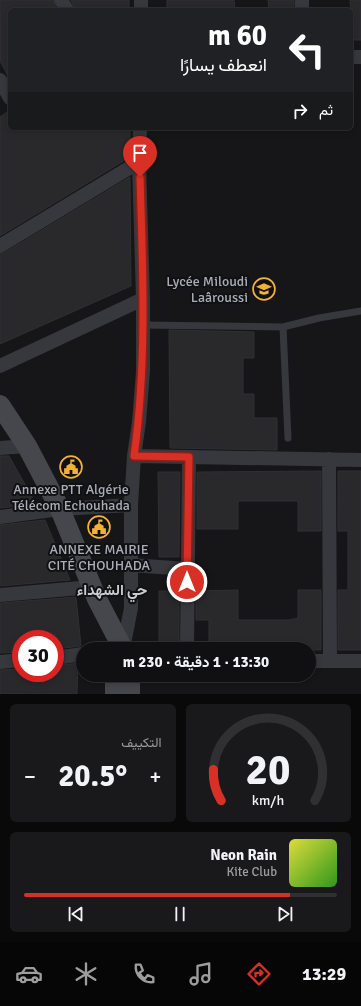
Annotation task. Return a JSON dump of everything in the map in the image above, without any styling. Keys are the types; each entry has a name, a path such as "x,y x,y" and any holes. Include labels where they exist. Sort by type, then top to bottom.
{"street":[{"path":"0,80 8,94"},
{"path":"124,642 131,608 131,505 134,456 139,422 143,371 143,299 139,162 140,130"},
{"path":"0,246 139,162"},
{"path":"0,366 143,299"},
{"path":"0,404 27,446 60,509 94,593 119,642"},
{"path":"0,448 27,446"},
{"path":"134,456 361,460"},
{"path":"187,642 189,457"},
{"path":"329,459 330,661"},
{"path":"0,517 60,509 131,505"},
{"path":"130,565 187,569"},
{"path":"0,595 94,593"},
{"path":"94,593 106,642"},
{"path":"64,657 76,655"},
{"path":"316,660 361,661"},
{"path":"0,662 12,661"},
{"path":"120,682 130,694"}],"lane":[{"path":"143,325 283,327 319,318 361,311"},
{"path":"283,327 288,438"}],"building":[{"path":"0,0 53,0 56,8 8,8 8,76 0,61"},
{"path":"71,0 129,0 129,8 74,8"},
{"path":"167,0 234,0 235,8 167,8"},
{"path":"268,0 294,0 294,8 269,8"},
{"path":"350,0 361,0 361,40 353,40 353,8 350,8"},
{"path":"8,111 8,130 130,130 130,157 0,236 0,117"},
{"path":"130,177 131,286 0,344 0,254"},
{"path":"169,330 254,332 254,358 243,358 243,394 254,394 254,418 277,418 277,450 170,448"},
{"path":"0,456 9,456 36,504 0,508"},
{"path":"321,471 321,531 298,531 298,501 238,501 238,529 197,529 197,472"},
{"path":"338,471 361,471 361,650 338,650 338,590 348,590 348,531 338,531"},
{"path":"158,472 180,472 179,557 159,557"},
{"path":"45,520 70,580 0,586 0,525"},
{"path":"238,590 238,620 289,620 298,618 298,590 321,590 321,650 316,650 316,642 209,642 209,620 196,620 196,591"},
{"path":"159,591 179,591 179,642 159,642"},
{"path":"76,597 81,642 76,642 76,647 64,648 64,630 12,630 12,652 0,653 0,603"},
{"path":"76,663 77,694 0,694 0,670 12,669 12,682 64,682 64,665"}],"place":[{"name":"Lycée Miloudi Laâroussi","path":"264,289"},
{"name":"Annexe PTT Algérie Télécom Echouhada","path":"71,467"},
{"name":"ANNEXE MAIRIE CITÉ CHOUHADA","path":"99,527"}],"district":[{"name":"حي الشهداء","path":"112,590"}],"route":[{"path":"140,177 143,371 139,422 134,456 189,457 187,582"}]}
